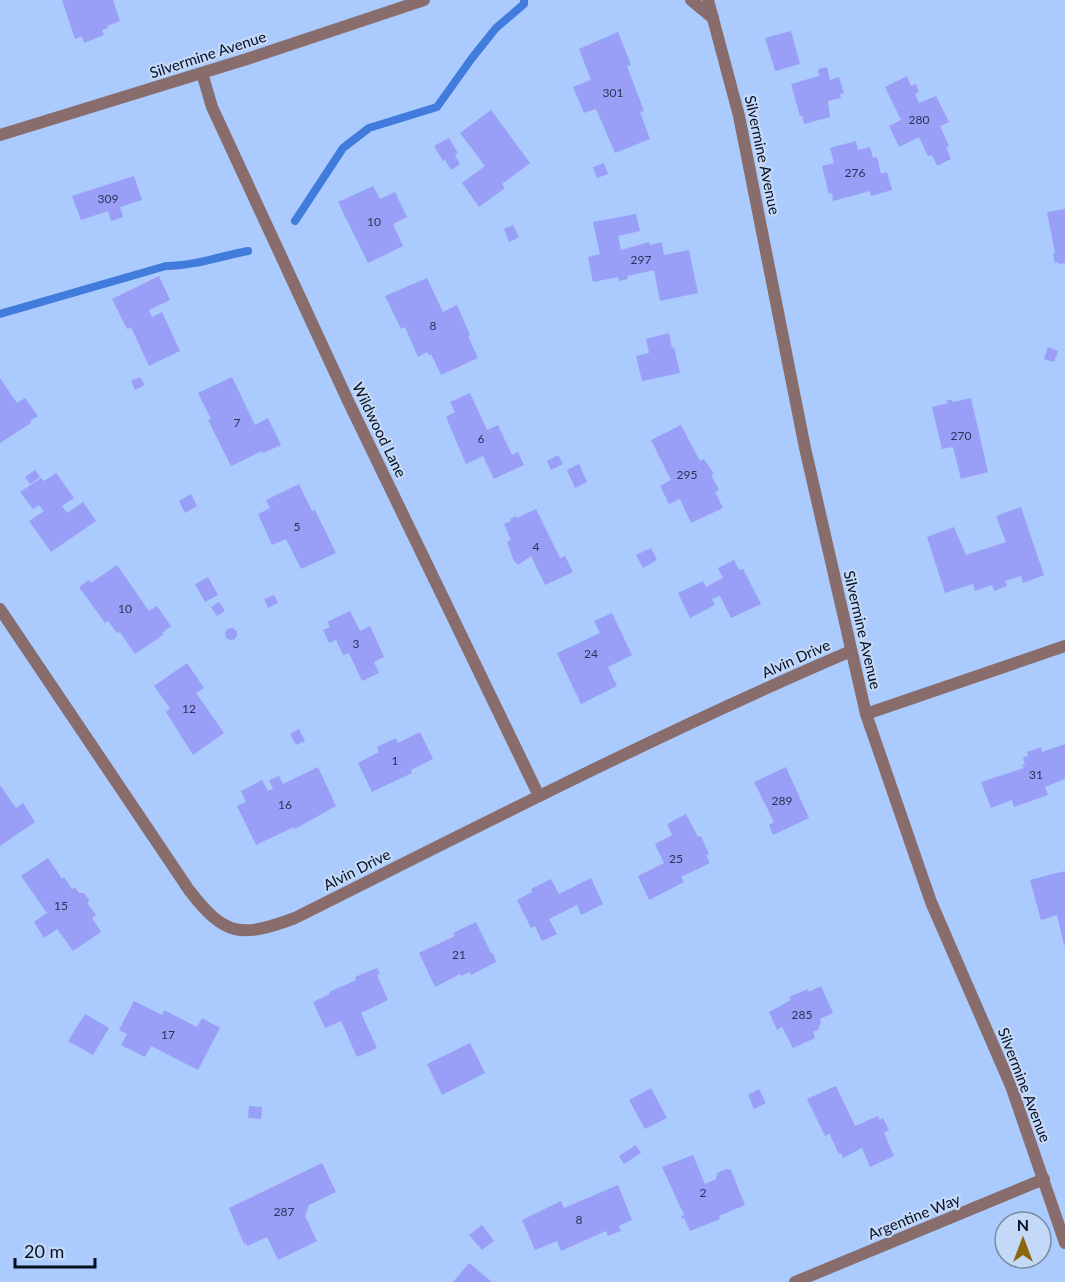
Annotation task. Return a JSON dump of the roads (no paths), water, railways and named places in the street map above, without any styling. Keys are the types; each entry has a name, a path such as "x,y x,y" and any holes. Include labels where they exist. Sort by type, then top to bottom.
{"street":[{"name":"Silvermine Avenue","path":"0,135 202,73 424,0"},
{"path":"691,0 713,18"},
{"name":"Silvermine Avenue","path":"708,0 739,116 793,392 866,714 931,902 1011,1086 1065,1243"},
{"name":"Wildwood Lane","path":"202,73 212,106 344,392 539,796"},
{"name":"Alvin Drive","path":"0,609 205,911 233,929 249,931 270,927 295,918 539,796 786,679 851,651"},
{"path":"866,714 1065,646"},
{"name":"Argentine Way","path":"795,1282 1044,1179"}],"waterway":[{"path":"295,221 343,148 369,128 437,107 496,28 524,4 524,0"},
{"path":"0,314 166,266 197,263 248,251"}]}
